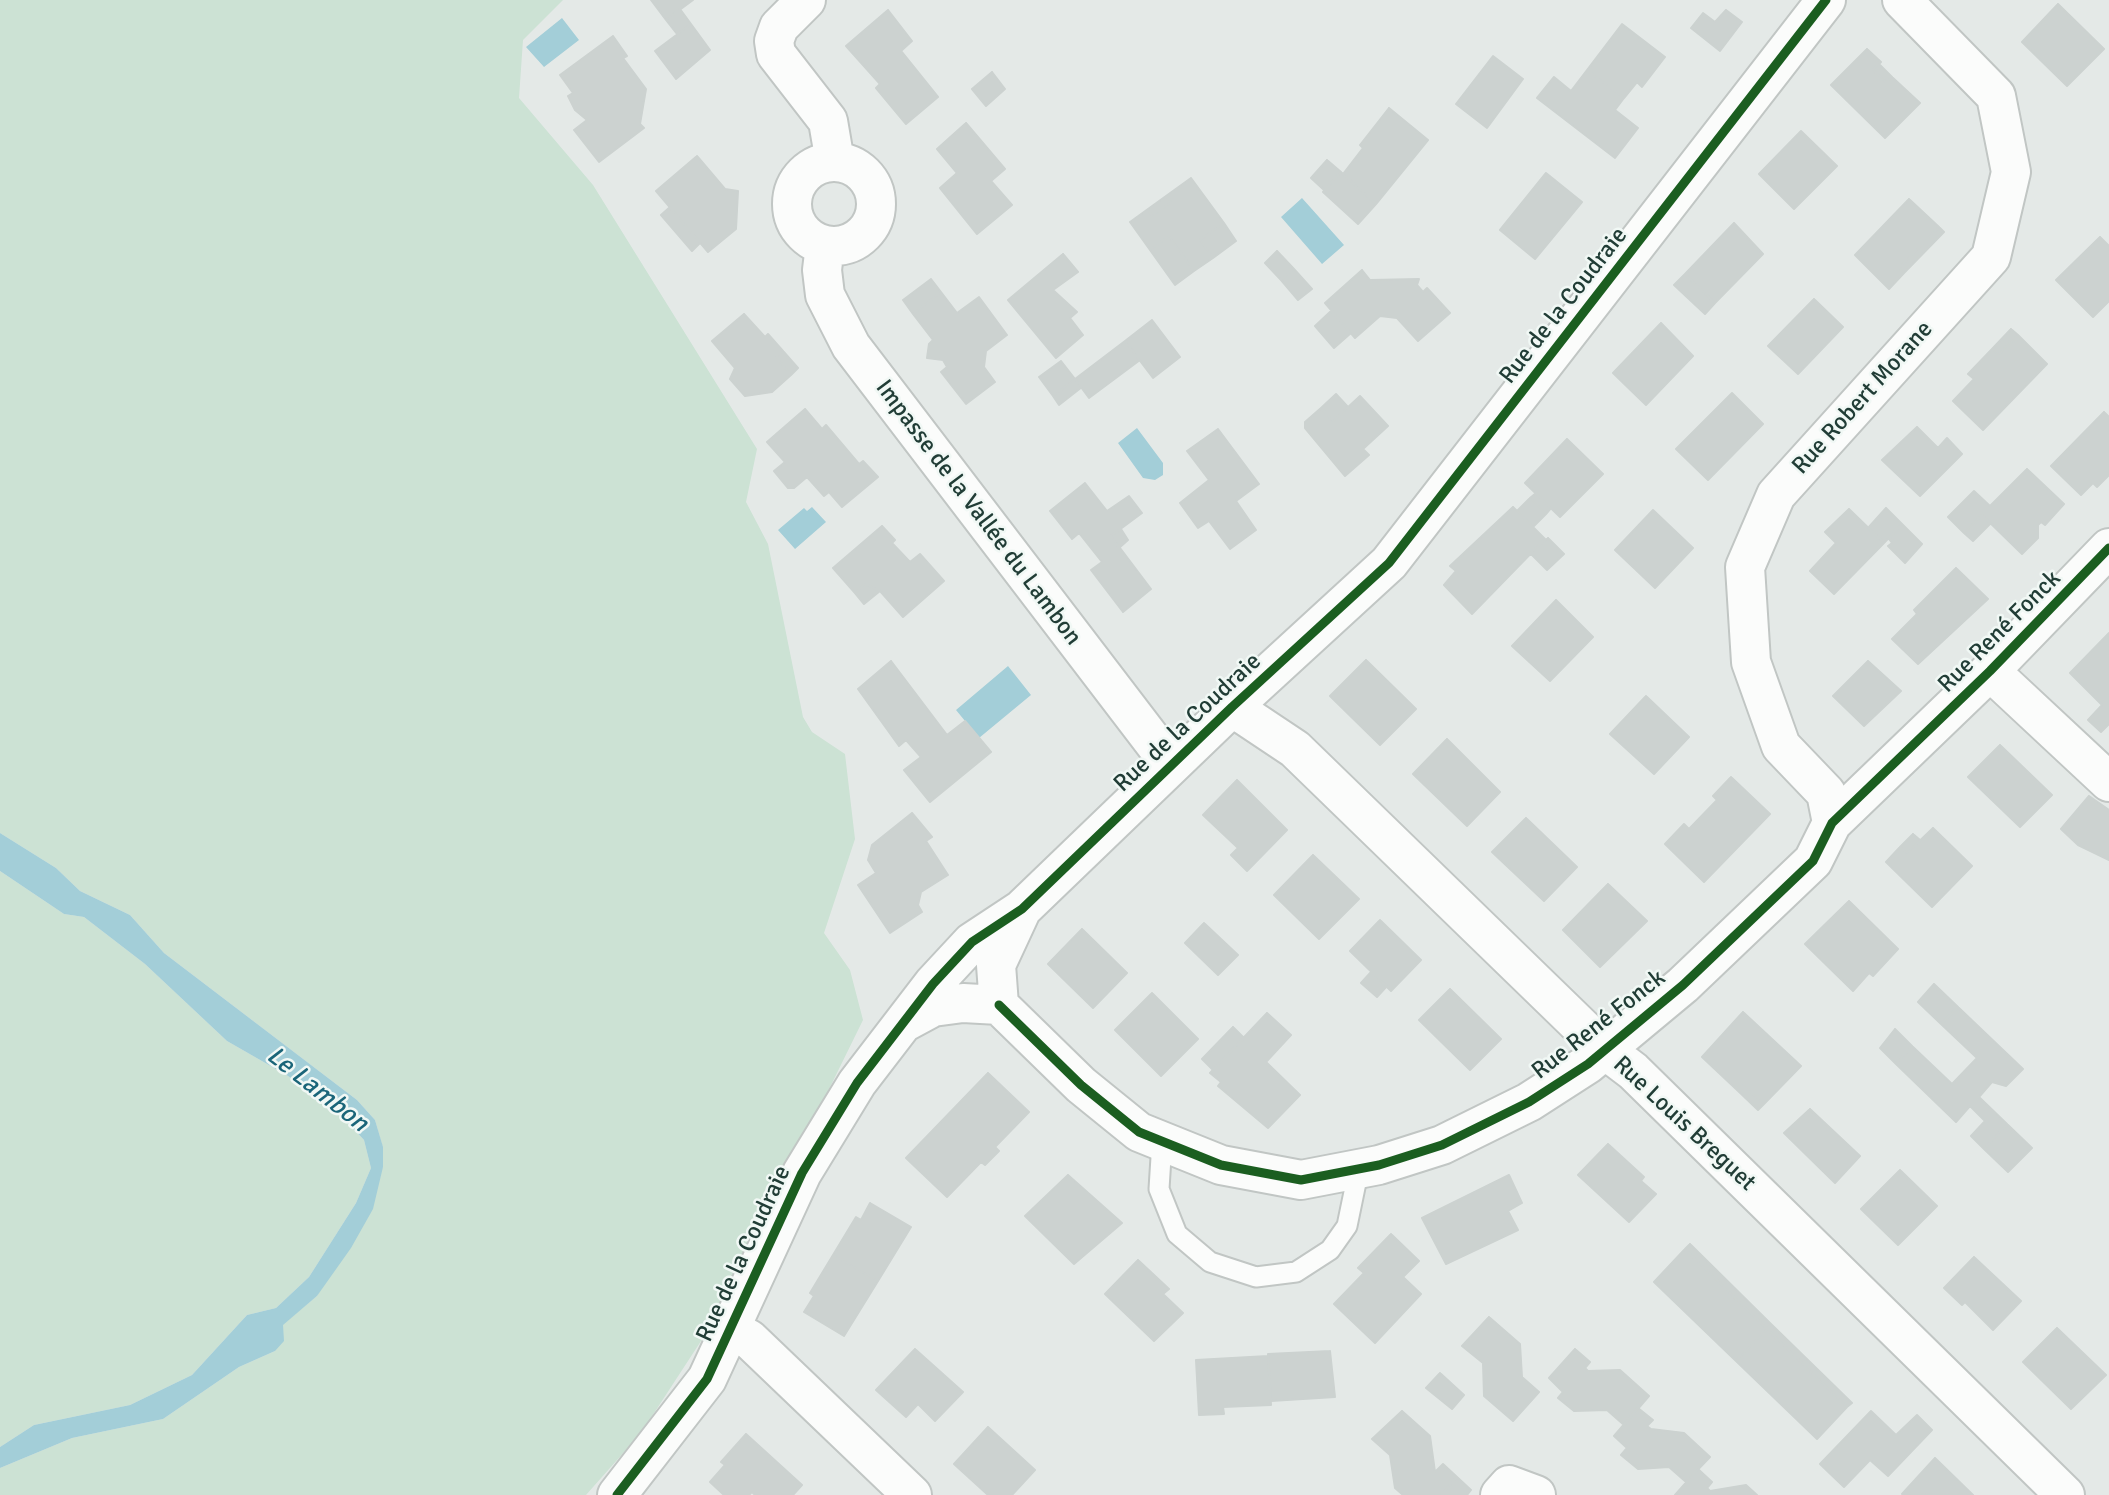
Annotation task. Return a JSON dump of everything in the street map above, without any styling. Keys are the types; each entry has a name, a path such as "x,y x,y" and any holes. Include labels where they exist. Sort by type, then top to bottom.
{"street":[{"path":"806,0 779,27 774,41 776,54 828,121 835,162"},
{"name":"Rue de la Coudraie","path":"617,1495 707,1379 802,1173 858,1083 933,984 972,942 1022,909 1232,707 1389,563 1826,0"},
{"name":"Rue Robert Morane","path":"1832,823 1826,793 1781,746 1751,662 1745,567 1776,495 1990,257 2011,172 1996,96 1902,0"},
{"path":"835,162 847,164 867,178 876,202 870,226 861,235 851,242 825,245 802,232 792,206 793,193 808,170 835,162"},
{"name":"Impasse de la Vallée du Lambon","path":"825,245 822,270 825,295 851,346 1171,765"},
{"name":"Rue René Fonck","path":"999,1006 1082,1085 1139,1132 1222,1165 1301,1180 1359,1168 1443,1145 1529,1102 1604,1049 1683,985 1814,861 1832,823 1990,671 2109,548"},
{"path":"1990,671 2109,782"},
{"name":"Rue Louis Breguet","path":"1232,707 1295,749 1604,1049 1633,1070 2065,1495"},
{"name":"Rue de la Coudraie","path":"907,1021 933,1007 963,1003 999,1006 996,965 1022,909"},
{"path":"730,1329 749,1339 912,1495"},
{"path":"1500,1495 1509,1485 1536,1495"}],"lane":[{"path":"1162,1141 1159,1189 1177,1234 1210,1262 1256,1278 1296,1272 1330,1250 1347,1226 1359,1168"}],"green space":[{"path":"0,0 563,0 523,40 519,98 593,185 757,449 746,502 768,544 803,717 812,732 845,754 855,839 824,933 850,970 863,1020 718,1315 641,1433 586,1495 0,1495 0,1468 72,1438 163,1419 239,1367 275,1351 282,1325 317,1296 383,1167 383,1148 375,1120 357,1100 164,953 130,915 80,891 56,868 0,833"},
{"path":"0,871 64,914 84,917 145,964 227,1041 288,1076 336,1110 364,1140 371,1168 356,1203 309,1277 276,1308 247,1315 192,1375 130,1405 34,1425 0,1447"}],"water":[{"path":"562,18 579,40 544,67 526,47"},
{"path":"1302,198 1344,245 1322,264 1281,217"},
{"path":"1137,428 1163,463 1163,475 1155,480 1143,478 1118,443"},
{"path":"812,507 826,522 795,549 778,530 804,508 807,511"},
{"path":"1008,666 1031,695 979,738 956,710"},
{"name":"Le Lambon","path":"0,833 56,868 80,891 130,915 164,953 357,1100 375,1120 383,1147 383,1167 373,1209 351,1248 317,1296 283,1325 284,1341 275,1351 239,1367 163,1419 72,1438 0,1468 0,1447 34,1425 130,1405 192,1375 247,1315 276,1308 309,1277 356,1203 371,1168 364,1140 336,1110 288,1076 227,1041 145,964 84,917 64,914 0,871"}],"building":[{"path":"651,0 693,0 666,20"},
{"path":"2058,4 2104,49 2067,86 2022,42"},
{"path":"680,9 691,24 677,34 666,20"},
{"path":"888,10 912,41 901,51 938,97 906,124 876,88 880,84 846,46"},
{"path":"1726,10 1742,22 1720,51 1691,28 1703,13 1715,22"},
{"path":"691,24 710,50 676,79 655,51"},
{"path":"1622,24 1665,57 1642,87 1637,82 1624,98 1587,70"},
{"path":"613,36 627,56 623,58 646,89 640,124 644,128 599,162 574,130 587,120 575,110 568,96 573,93 560,75"},
{"path":"1867,49 1881,62 1873,70 1886,82 1892,77 1920,103 1885,138 1831,85"},
{"path":"1493,56 1523,79 1487,128 1456,104"},
{"path":"1879,64 1892,77 1886,82 1873,70"},
{"path":"1587,70 1624,98 1615,110 1638,128 1615,158 1537,98 1554,77 1571,91"},
{"path":"992,72 1005,89 986,106 972,89"},
{"path":"1389,108 1428,140 1376,204 1343,174 1363,148 1360,145"},
{"path":"966,123 1005,169 991,181 1012,205 977,234 940,188 957,173 937,149"},
{"path":"1801,131 1837,166 1794,209 1759,174"},
{"path":"697,156 725,189 738,191 736,229 708,252 656,191"},
{"path":"1327,160 1341,172 1324,190 1311,178"},
{"path":"1341,172 1376,204 1358,224 1323,192"},
{"path":"1546,173 1582,202 1535,259 1500,230"},
{"path":"1191,178 1224,223 1200,240 1213,258 1194,271 1169,236 1150,250 1130,222 1148,209 1152,216 1171,202 1166,196"},
{"path":"1166,196 1171,202 1152,216 1148,209"},
{"path":"1909,199 1939,227 1899,268 1904,273 1889,289 1855,255"},
{"path":"670,207 700,243 692,251 661,215"},
{"path":"1224,223 1236,241 1213,258 1200,240"},
{"path":"1734,223 1763,254 1715,303 1685,274"},
{"path":"1939,227 1944,232 1904,273 1899,268"},
{"path":"1169,236 1194,271 1175,285 1150,250"},
{"path":"2100,237 2109,246 2109,301 2093,317 2056,280"},
{"path":"1277,251 1294,269 1281,280 1265,263"},
{"path":"1063,254 1078,272 1053,290 1077,312 1070,318 1083,335 1056,358 1008,300"},
{"path":"1294,269 1312,289 1298,300 1281,280"},
{"path":"1362,270 1370,280 1419,279 1417,285 1423,292 1427,288 1450,313 1418,341 1397,318 1380,316 1355,338 1325,303"},
{"path":"1685,274 1715,303 1705,314 1674,285"},
{"path":"931,279 941,292 913,314 903,300"},
{"path":"941,292 957,313 979,297 1007,335 986,351 984,367 995,382 966,404 941,372 947,367 943,360 927,358 929,344 933,340 913,314"},
{"path":"1814,299 1843,327 1798,374 1768,346"},
{"path":"1331,311 1351,333 1334,348 1315,326"},
{"path":"744,314 765,337 768,334 783,351 776,357 791,375 772,392 745,396 730,379 735,368 712,341"},
{"path":"1152,320 1180,357 1153,378 1125,341"},
{"path":"1661,323 1693,356 1646,405 1613,373"},
{"path":"2011,329 2018,335 1998,355 1992,349"},
{"path":"2018,335 2047,364 1983,430 1953,401 1974,379 1968,374 1992,349 1998,355"},
{"path":"1125,341 1140,360 1089,398 1075,379"},
{"path":"783,351 798,368 791,375 776,357"},
{"path":"1061,361 1075,379 1053,396 1039,377"},
{"path":"1075,379 1082,387 1059,405 1053,396"},
{"path":"1732,393 1763,424 1708,480 1676,449"},
{"path":"1336,394 1348,407 1333,421 1321,408"},
{"path":"1360,396 1388,426 1363,449 1369,455 1345,476 1305,428 1305,422 1321,408 1333,421"},
{"path":"805,409 822,429 826,425 859,464 863,461 878,477 842,507 829,492 824,496 807,477 794,488 788,488 774,471 785,462 767,442"},
{"path":"2104,412 2109,417 2109,475 2097,487 2093,483 2081,495 2051,466"},
{"path":"1917,427 1938,448 1947,438 1962,454 1920,496 1882,460"},
{"path":"1218,429 1259,484 1236,501 1256,530 1230,549 1209,521 1198,528 1180,503 1209,480 1187,451"},
{"path":"1567,439 1603,474 1560,517 1525,483"},
{"path":"2027,469 2064,504 2045,525 2041,522 2038,525 2038,538 2022,554 1982,515 1964,533 1948,517 1974,491 1990,506"},
{"path":"1085,483 1107,511 1129,496 1142,513 1111,536 1151,589 1123,612 1091,570 1102,562 1079,533 1072,539 1050,511"},
{"path":"1536,493 1551,508 1546,514 1530,498"},
{"path":"1530,498 1546,514 1533,527 1517,511"},
{"path":"1513,507 1545,539 1472,614 1444,585 1456,571 1450,566"},
{"path":"1886,508 1902,524 1884,543 1868,528"},
{"path":"1849,509 1884,543 1834,594 1810,571 1836,543 1825,532"},
{"path":"1653,510 1693,548 1655,588 1615,550"},
{"path":"1982,515 1990,524 1973,541 1964,533"},
{"path":"1902,524 1922,544 1905,563 1888,546 1892,543 1889,539"},
{"path":"882,526 895,540 892,543 910,562 920,554 944,581 903,617 880,591 865,584 855,593 833,568"},
{"path":"1121,529 1128,540 1119,548 1111,536"},
{"path":"1548,538 1564,554 1547,570 1530,553"},
{"path":"1956,568 1988,599 1918,664 1892,639 1917,614 1914,610"},
{"path":"865,584 880,591 864,604 855,593"},
{"path":"1556,600 1593,637 1550,681 1512,646"},
{"path":"2109,633 2109,724 2101,732 2088,720 2102,705 2070,673"},
{"path":"1366,660 1416,709 1380,745 1330,696"},
{"path":"891,661 947,735 965,721 991,752 930,802 904,770 921,757 906,740 899,746 858,689"},
{"path":"1868,661 1901,691 1864,726 1833,696"},
{"path":"1646,696 1689,737 1654,774 1610,734"},
{"path":"1447,739 1500,792 1467,826 1413,774"},
{"path":"2000,745 2052,795 2020,827 1968,777"},
{"path":"1731,777 1770,814 1704,882 1665,844 1684,824 1689,829 1717,800 1713,796"},
{"path":"1237,780 1287,830 1247,871 1231,855 1238,848 1203,815"},
{"path":"2089,796 2109,810 2109,860 2078,845 2061,829"},
{"path":"912,813 932,837 926,841 948,875 921,892 918,905 922,912 890,933 858,885 876,873 868,860 872,845"},
{"path":"1526,818 1577,867 1544,901 1492,852"},
{"path":"1933,828 1972,866 1932,907 1886,862 1900,847 1907,853"},
{"path":"1913,834 1920,840 1907,853 1900,847"},
{"path":"1313,855 1359,899 1319,939 1274,895"},
{"path":"1608,884 1647,921 1600,967 1563,930"},
{"path":"1849,901 1898,949 1873,976 1869,973 1853,991 1805,944"},
{"path":"1380,920 1421,960 1391,991 1350,951"},
{"path":"1204,923 1238,955 1218,975 1185,943"},
{"path":"1082,929 1127,973 1093,1008 1048,964"},
{"path":"1371,972 1387,986 1377,997 1361,983"},
{"path":"1934,984 1958,1007 1941,1024 1918,1002"},
{"path":"1450,989 1501,1039 1470,1070 1419,1020"},
{"path":"1152,993 1198,1039 1161,1076 1115,1030"},
{"path":"1958,1007 2023,1069 2006,1086 1992,1082 1979,1097 2007,1124 1984,1149 1971,1136 1985,1121 1970,1106 1956,1122 1896,1064 1912,1046 1952,1084 1977,1058 1941,1024"},
{"path":"1743,1012 1801,1066 1764,1104 1741,1084 1736,1089 1702,1057"},
{"path":"1267,1013 1291,1035 1266,1062 1300,1095 1268,1128 1218,1086 1221,1082 1210,1073"},
{"path":"1233,1027 1244,1038 1213,1070 1202,1059"},
{"path":"1895,1029 1912,1046 1896,1064 1880,1048"},
{"path":"988,1073 1029,1112 995,1147 999,1151 985,1165 981,1162 947,1197 906,1158"},
{"path":"1741,1084 1764,1104 1758,1110 1736,1089"},
{"path":"1810,1109 1860,1156 1835,1183 1784,1133"},
{"path":"2007,1124 2032,1148 2008,1172 1984,1149"},
{"path":"1608,1144 1644,1177 1641,1181 1656,1194 1629,1222 1578,1175"},
{"path":"1900,1170 1937,1206 1898,1245 1861,1209"},
{"path":"1068,1175 1122,1223 1074,1264 1025,1216"},
{"path":"1509,1175 1522,1203 1508,1211 1518,1230 1446,1264 1422,1218"},
{"path":"870,1203 911,1227 878,1281 833,1255 856,1217 861,1220"},
{"path":"1391,1234 1419,1261 1403,1277 1421,1294 1375,1343 1334,1304 1364,1273 1358,1268"},
{"path":"1690,1244 1771,1324 1767,1329 1685,1249"},
{"path":"1685,1249 1767,1329 1736,1361 1654,1282"},
{"path":"833,1255 878,1281 844,1336 804,1312 814,1296 810,1293"},
{"path":"1974,1257 2021,1301 1993,1330 1965,1302 1962,1305 1944,1288"},
{"path":"1138,1260 1169,1289 1163,1294 1183,1313 1154,1341 1105,1294"},
{"path":"1489,1317 1520,1344 1522,1377 1539,1392 1513,1421 1484,1396 1483,1363 1462,1346"},
{"path":"1771,1324 1852,1403 1847,1407 1767,1329"},
{"path":"2057,1328 2106,1375 2071,1409 2023,1362"},
{"path":"1767,1329 1847,1407 1817,1439 1736,1361"},
{"path":"915,1349 963,1392 935,1421 918,1404 906,1417 876,1390"},
{"path":"1575,1349 1590,1362 1585,1368 1588,1371 1620,1370 1649,1396 1624,1425 1607,1410 1574,1411 1558,1398 1563,1392 1549,1378"},
{"path":"1330,1351 1335,1397 1271,1401 1268,1354"},
{"path":"1268,1356 1271,1405 1223,1407 1224,1414 1199,1415 1196,1360"},
{"path":"1440,1373 1464,1395 1452,1409 1426,1388"},
{"path":"1638,1408 1653,1420 1647,1426 1651,1429 1684,1433 1710,1457 1686,1482 1669,1467 1638,1469 1621,1455 1627,1448 1614,1436"},
{"path":"1402,1411 1430,1436 1435,1472 1443,1464 1457,1477 1441,1495 1403,1495 1395,1488 1390,1455 1372,1439"},
{"path":"1871,1411 1896,1435 1917,1415 1932,1430 1888,1476 1870,1460 1844,1487 1820,1464"},
{"path":"988,1427 1035,1470 1012,1495 988,1495 954,1464"},
{"path":"746,1434 802,1485 793,1495 755,1495 752,1492 749,1495 724,1495 710,1482 725,1465 721,1462"},
{"path":"1935,1458 1973,1495 1902,1494"},
{"path":"1698,1469 1712,1482 1707,1488 1710,1491 1746,1485 1757,1495 1675,1495"},
{"path":"1457,1477 1471,1490 1467,1495 1441,1495"}],"cycle path":[{"path":"617,1495 707,1379 802,1173 857,1083 933,984 972,942 1022,909 1232,707 1389,563 1826,0"},
{"path":"999,1005 1081,1085 1139,1132 1221,1165 1301,1180 1379,1165 1442,1145 1529,1102 1588,1064 1683,985 1813,861 1832,823 1990,671 2109,548"}]}
